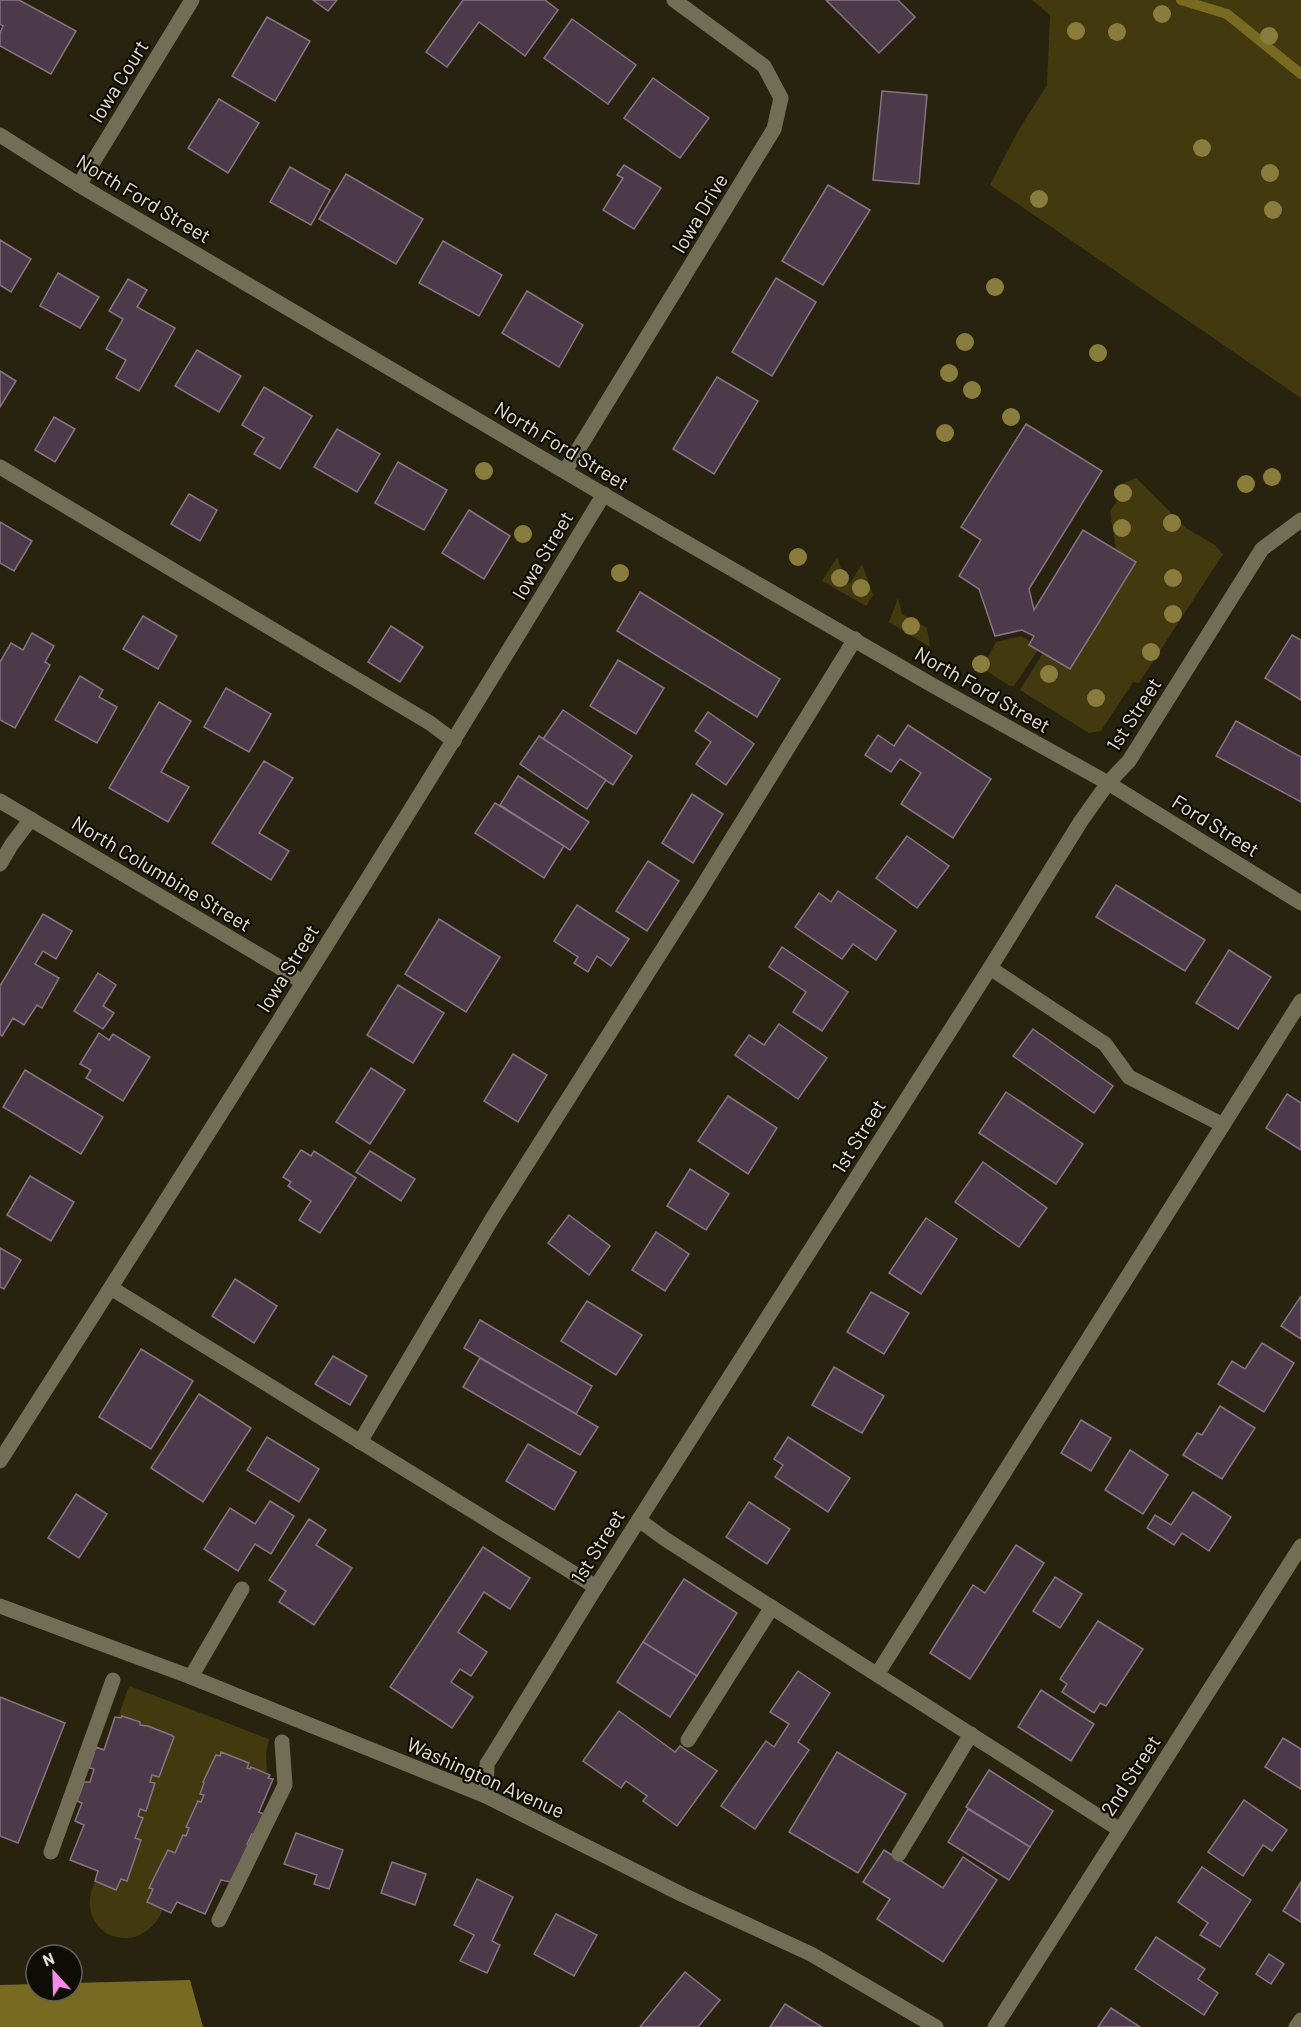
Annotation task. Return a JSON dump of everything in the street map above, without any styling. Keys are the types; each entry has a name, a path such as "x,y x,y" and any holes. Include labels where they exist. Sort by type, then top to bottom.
{"street":[{"name":"Iowa Court","path":"79,184 192,0"},
{"name":"Iowa Drive","path":"565,471 774,129 781,98 764,66 674,0"},
{"name":"North Ford Street","path":"0,135 604,494 932,685 1108,783"},
{"path":"0,467 430,723 454,741"},
{"name":"Iowa Street","path":"0,1461 454,741 604,494"},
{"name":"1st Street","path":"486,1796 487,1764 596,1587 1081,821 1108,783 1130,761 1262,549 1301,520"},
{"path":"360,1442 492,1219 699,892 855,639"},
{"name":"Ford Street","path":"1108,783 1301,903"},
{"name":"North Columbine Street","path":"0,801 302,982"},
{"path":"0,864 31,819"},
{"path":"990,968 1105,1044 1130,1077 1222,1125"},
{"path":"878,1673 1301,1001"},
{"path":"111,1288 596,1587"},
{"path":"639,1520 1120,1830"},
{"name":"2nd Street","path":"995,2027 1301,1546"},
{"path":"191,1677 242,1588"},
{"name":"Washington Avenue","path":"0,1606 191,1677 486,1796 683,1895 811,1954 936,2027"},
{"path":"688,1740 772,1607"},
{"path":"51,1852 113,1680"},
{"path":"899,1854 971,1734"},
{"path":"219,1920 285,1785 282,1742"},
{"path":"1296,2027 1301,2020"}],"shaded area":[{"path":"1032,0 1301,0 1301,398 990,185 1018,131 1047,85 1050,15"},
{"path":"1136,478 1186,528 1215,545 1223,554 1139,683 1133,682 1101,731 1089,733 1020,690 1043,653 1070,669 1135,562 1116,549 1110,511 1118,500 1113,496 1122,484"},
{"path":"837,557 845,580 850,583 862,564 873,595 866,606 822,581"},
{"path":"898,598 902,614 927,628 930,647 889,622"},
{"path":"1021,636 1030,641 1029,645 1038,650 1014,686 1010,686 982,668 996,642"},
{"path":"129,1686 269,1739 266,1752 267,1774 251,1767 247,1768 248,1763 221,1752 220,1756 216,1755 203,1781 200,1794 204,1795 201,1802 198,1801 186,1827 189,1828 186,1836 183,1835 175,1853 167,1851 150,1887 153,1889 148,1902 163,1909 153,1926 140,1935 125,1938 111,1936 100,1928 92,1916 90,1900 95,1881 106,1885 121,1879 127,1881 141,1840 135,1838 143,1819 138,1816 140,1809 146,1810 155,1784 150,1782 152,1775 159,1777 171,1736 171,1734 140,1725 140,1722 122,1716 118,1717"},
{"path":"190,1980 203,2027 0,2027 0,1985 24,1984 24,2003 84,2003 84,1983"}],"building":[{"path":"0,0 19,0 76,31 51,74 0,46 0,33 3,26 0,24"},
{"path":"313,0 337,0 328,11"},
{"path":"463,0 545,0 558,10 525,56 479,22 447,67 426,52"},
{"path":"826,0 898,0 915,17 879,53"},
{"path":"267,17 310,41 275,101 232,76"},
{"path":"572,19 636,65 608,104 544,58"},
{"path":"653,78 709,118 680,158 624,118"},
{"path":"882,91 927,95 919,184 873,180"},
{"path":"219,99 259,123 228,173 188,148"},
{"path":"624,165 661,188 634,229 603,210 623,178 617,175"},
{"path":"290,167 330,190 311,225 270,202"},
{"path":"346,174 423,219 396,264 319,219"},
{"path":"828,185 870,210 823,285 782,261"},
{"path":"0,240 31,259 11,292 0,285"},
{"path":"443,241 502,275 479,316 419,283"},
{"path":"58,273 99,297 80,328 40,306"},
{"path":"776,278 816,302 772,376 732,352"},
{"path":"128,279 147,290 137,307 175,328 139,391 116,378 126,360 106,349 123,319 109,311"},
{"path":"527,291 583,325 559,367 502,333"},
{"path":"197,350 241,376 219,412 175,386"},
{"path":"0,371 16,381 0,407"},
{"path":"717,377 758,401 714,474 673,449"},
{"path":"264,387 312,416 280,469 254,454 264,438 242,425"},
{"path":"54,417 75,429 55,462 35,450"},
{"path":"1026,424 1102,471 1029,589 1034,610 1083,530 1136,562 1070,669 1029,645 1034,636 1022,630 995,636 979,589 959,576 981,540 961,527"},
{"path":"337,429 380,454 357,492 314,467"},
{"path":"398,462 447,490 424,530 375,503"},
{"path":"189,494 217,510 200,541 171,524"},
{"path":"469,510 510,536 484,579 442,553"},
{"path":"0,522 32,541 14,571 0,563"},
{"path":"640,592 780,679 757,717 617,631"},
{"path":"143,616 177,636 158,669 123,649"},
{"path":"391,626 423,647 400,682 368,662"},
{"path":"32,633 54,646 45,662 50,665 15,728 0,720 0,662 11,643 23,650"},
{"path":"1292,635 1301,640 1301,700 1265,678"},
{"path":"618,660 664,688 636,734 590,706"},
{"path":"80,676 103,690 99,697 117,707 97,743 55,720"},
{"path":"226,688 271,714 249,752 204,727"},
{"path":"159,702 191,721 161,772 189,787 168,822 109,788"},
{"path":"563,710 632,756 613,785 543,739"},
{"path":"708,712 754,744 726,785 696,764 711,742 695,731"},
{"path":"1236,721 1301,757 1301,802 1216,756"},
{"path":"908,725 991,779 953,838 901,804 921,773 900,759 891,772 865,755 878,735 894,746"},
{"path":"539,736 606,780 587,809 520,764"},
{"path":"264,761 293,778 259,833 289,851 271,880 212,843"},
{"path":"518,776 589,822 570,850 500,805"},
{"path":"692,794 723,814 693,863 662,843"},
{"path":"495,803 564,846 544,878 475,833"},
{"path":"907,836 949,866 917,908 876,878"},
{"path":"648,861 679,881 647,931 616,911"},
{"path":"1116,885 1205,940 1185,971 1096,917"},
{"path":"838,891 896,931 876,960 853,944 842,959 795,927 819,893 831,902"},
{"path":"577,905 629,939 611,966 597,956 588,972 574,963 578,957 554,941"},
{"path":"43,914 72,931 56,959 43,951 35,964 59,978 42,1008 37,1005 24,1025 13,1018 2,1036 0,1034 0,986"},
{"path":"439,919 500,957 466,1012 405,974"},
{"path":"782,947 848,992 822,1031 793,1012 806,992 769,967"},
{"path":"1229,950 1271,977 1238,1029 1196,1003"},
{"path":"98,973 116,985 103,1006 114,1013 103,1029 74,1011"},
{"path":"398,985 444,1013 413,1063 367,1035"},
{"path":"779,1024 827,1058 798,1099 735,1055 749,1035 764,1045"},
{"path":"1033,1029 1113,1086 1094,1113 1013,1056"},
{"path":"99,1033 109,1040 113,1034 150,1057 123,1101 86,1078 91,1070 80,1064"},
{"path":"513,1054 547,1075 518,1122 484,1101"},
{"path":"371,1068 405,1090 370,1144 336,1122"},
{"path":"25,1070 103,1117 81,1154 3,1107"},
{"path":"1006,1092 1083,1144 1056,1184 979,1133"},
{"path":"1287,1094 1301,1103 1301,1150 1266,1128"},
{"path":"728,1096 777,1128 748,1174 698,1141"},
{"path":"301,1150 311,1156 314,1151 356,1178 320,1233 299,1220 311,1201 288,1186 291,1182 283,1177"},
{"path":"370,1151 415,1179 401,1201 356,1172"},
{"path":"983,1162 1047,1208 1019,1247 955,1202"},
{"path":"690,1169 729,1194 706,1230 667,1206"},
{"path":"30,1176 74,1202 51,1241 7,1215"},
{"path":"569,1215 610,1246 589,1275 548,1243"},
{"path":"926,1218 957,1239 921,1294 889,1273"},
{"path":"656,1232 689,1254 665,1291 632,1270"},
{"path":"0,1248 21,1260 4,1289 0,1287"},
{"path":"235,1279 277,1306 254,1343 212,1316"},
{"path":"871,1292 909,1313 884,1354 847,1332"},
{"path":"1301,1296 1301,1339 1281,1326"},
{"path":"587,1301 642,1335 616,1375 561,1341"},
{"path":"480,1320 592,1386 576,1414 464,1348"},
{"path":"1262,1343 1294,1363 1264,1412 1218,1384 1232,1361 1245,1369"},
{"path":"141,1349 193,1381 151,1449 99,1417"},
{"path":"333,1356 367,1376 350,1405 315,1384"},
{"path":"480,1358 598,1427 580,1455 463,1387"},
{"path":"834,1367 884,1396 862,1433 812,1405"},
{"path":"199,1394 251,1428 203,1502 151,1468"},
{"path":"1220,1406 1255,1428 1222,1479 1183,1455 1197,1433 1202,1435"},
{"path":"1081,1420 1111,1438 1091,1471 1061,1453"},
{"path":"267,1437 319,1469 299,1502 247,1470"},
{"path":"788,1437 850,1478 828,1512 775,1477 783,1465 774,1459"},
{"path":"528,1444 576,1472 554,1510 506,1481"},
{"path":"1130,1450 1168,1475 1143,1514 1105,1490"},
{"path":"1193,1492 1231,1517 1209,1551 1182,1533 1174,1545 1147,1528 1155,1515 1171,1525"},
{"path":"76,1494 107,1514 79,1558 48,1538"},
{"path":"270,1501 294,1516 271,1554 255,1544 238,1571 204,1549 230,1508 255,1524"},
{"path":"749,1502 790,1529 767,1564 726,1537"},
{"path":"309,1519 326,1530 316,1545 352,1568 314,1625 279,1602 286,1591 269,1580"},
{"path":"1016,1545 1044,1563 970,1679 930,1653 973,1585 985,1593"},
{"path":"483,1547 530,1578 510,1609 484,1592 458,1632 487,1652 471,1676 460,1669 451,1682 473,1697 452,1728 390,1687"},
{"path":"1055,1577 1082,1594 1060,1628 1033,1611"},
{"path":"684,1579 737,1613 697,1676 643,1642"},
{"path":"1098,1621 1143,1649 1106,1706 1100,1703 1094,1713 1062,1692 1067,1684 1060,1679"},
{"path":"643,1642 697,1676 670,1717 617,1682"},
{"path":"798,1671 830,1693 798,1742 809,1750 755,1829 721,1806 766,1741 774,1747 789,1724 770,1712"},
{"path":"1041,1690 1094,1724 1071,1761 1018,1727"},
{"path":"0,1697 65,1723 18,1843 0,1836"},
{"path":"619,1711 675,1752 680,1746 717,1771 677,1826 643,1801 647,1796 626,1781 621,1788 583,1761"},
{"path":"122,1716 174,1737 159,1777 152,1775 150,1782 155,1783 146,1811 140,1809 138,1816 143,1818 135,1838 141,1840 127,1881 121,1879 116,1890 95,1881 98,1871 70,1860 84,1825 75,1821 82,1803 77,1801 84,1782 90,1782 94,1769 89,1768 96,1747 104,1750 115,1717 121,1718"},
{"path":"1283,1738 1301,1749 1301,1789 1265,1767"},
{"path":"221,1752 249,1763 247,1768 251,1767 270,1775 268,1778 273,1779 259,1812 266,1815 256,1836 252,1834 247,1844 251,1847 230,1882 221,1880 205,1914 177,1902 171,1913 147,1902 153,1889 149,1888 168,1850 175,1853 183,1835 186,1836 189,1828 186,1827 198,1801 201,1802 204,1795 200,1794 203,1782 216,1755 220,1756"},
{"path":"837,1752 906,1794 858,1873 789,1832"},
{"path":"989,1770 1053,1811 1030,1847 966,1807"},
{"path":"1244,1800 1287,1830 1272,1851 1263,1845 1243,1876 1208,1852"},
{"path":"968,1809 1030,1847 1009,1880 948,1842"},
{"path":"296,1833 343,1850 329,1889 314,1884 317,1875 284,1864"},
{"path":"884,1850 943,1888 963,1857 997,1880 943,1962 877,1919 890,1899 863,1882"},
{"path":"392,1862 426,1874 415,1905 381,1893"},
{"path":"1202,1867 1251,1900 1220,1947 1200,1935 1208,1923 1178,1902"},
{"path":"477,1879 513,1897 492,1941 500,1945 487,1973 460,1961 474,1935 454,1925"},
{"path":"1301,1882 1301,1922 1283,1911"},
{"path":"556,1914 597,1935 574,1976 534,1954"},
{"path":"1156,1937 1205,1969 1198,1979 1218,1993 1204,2015 1135,1969"},
{"path":"1269,1954 1284,1964 1271,1984 1256,1974"},
{"path":"685,1972 720,2000 698,2027 640,2027"},
{"path":"785,2004 822,2027 770,2027"},
{"path":"1111,2008 1140,2027 1098,2027"}],"waterway":[{"path":"1181,0 1227,14 1301,74"}]}
